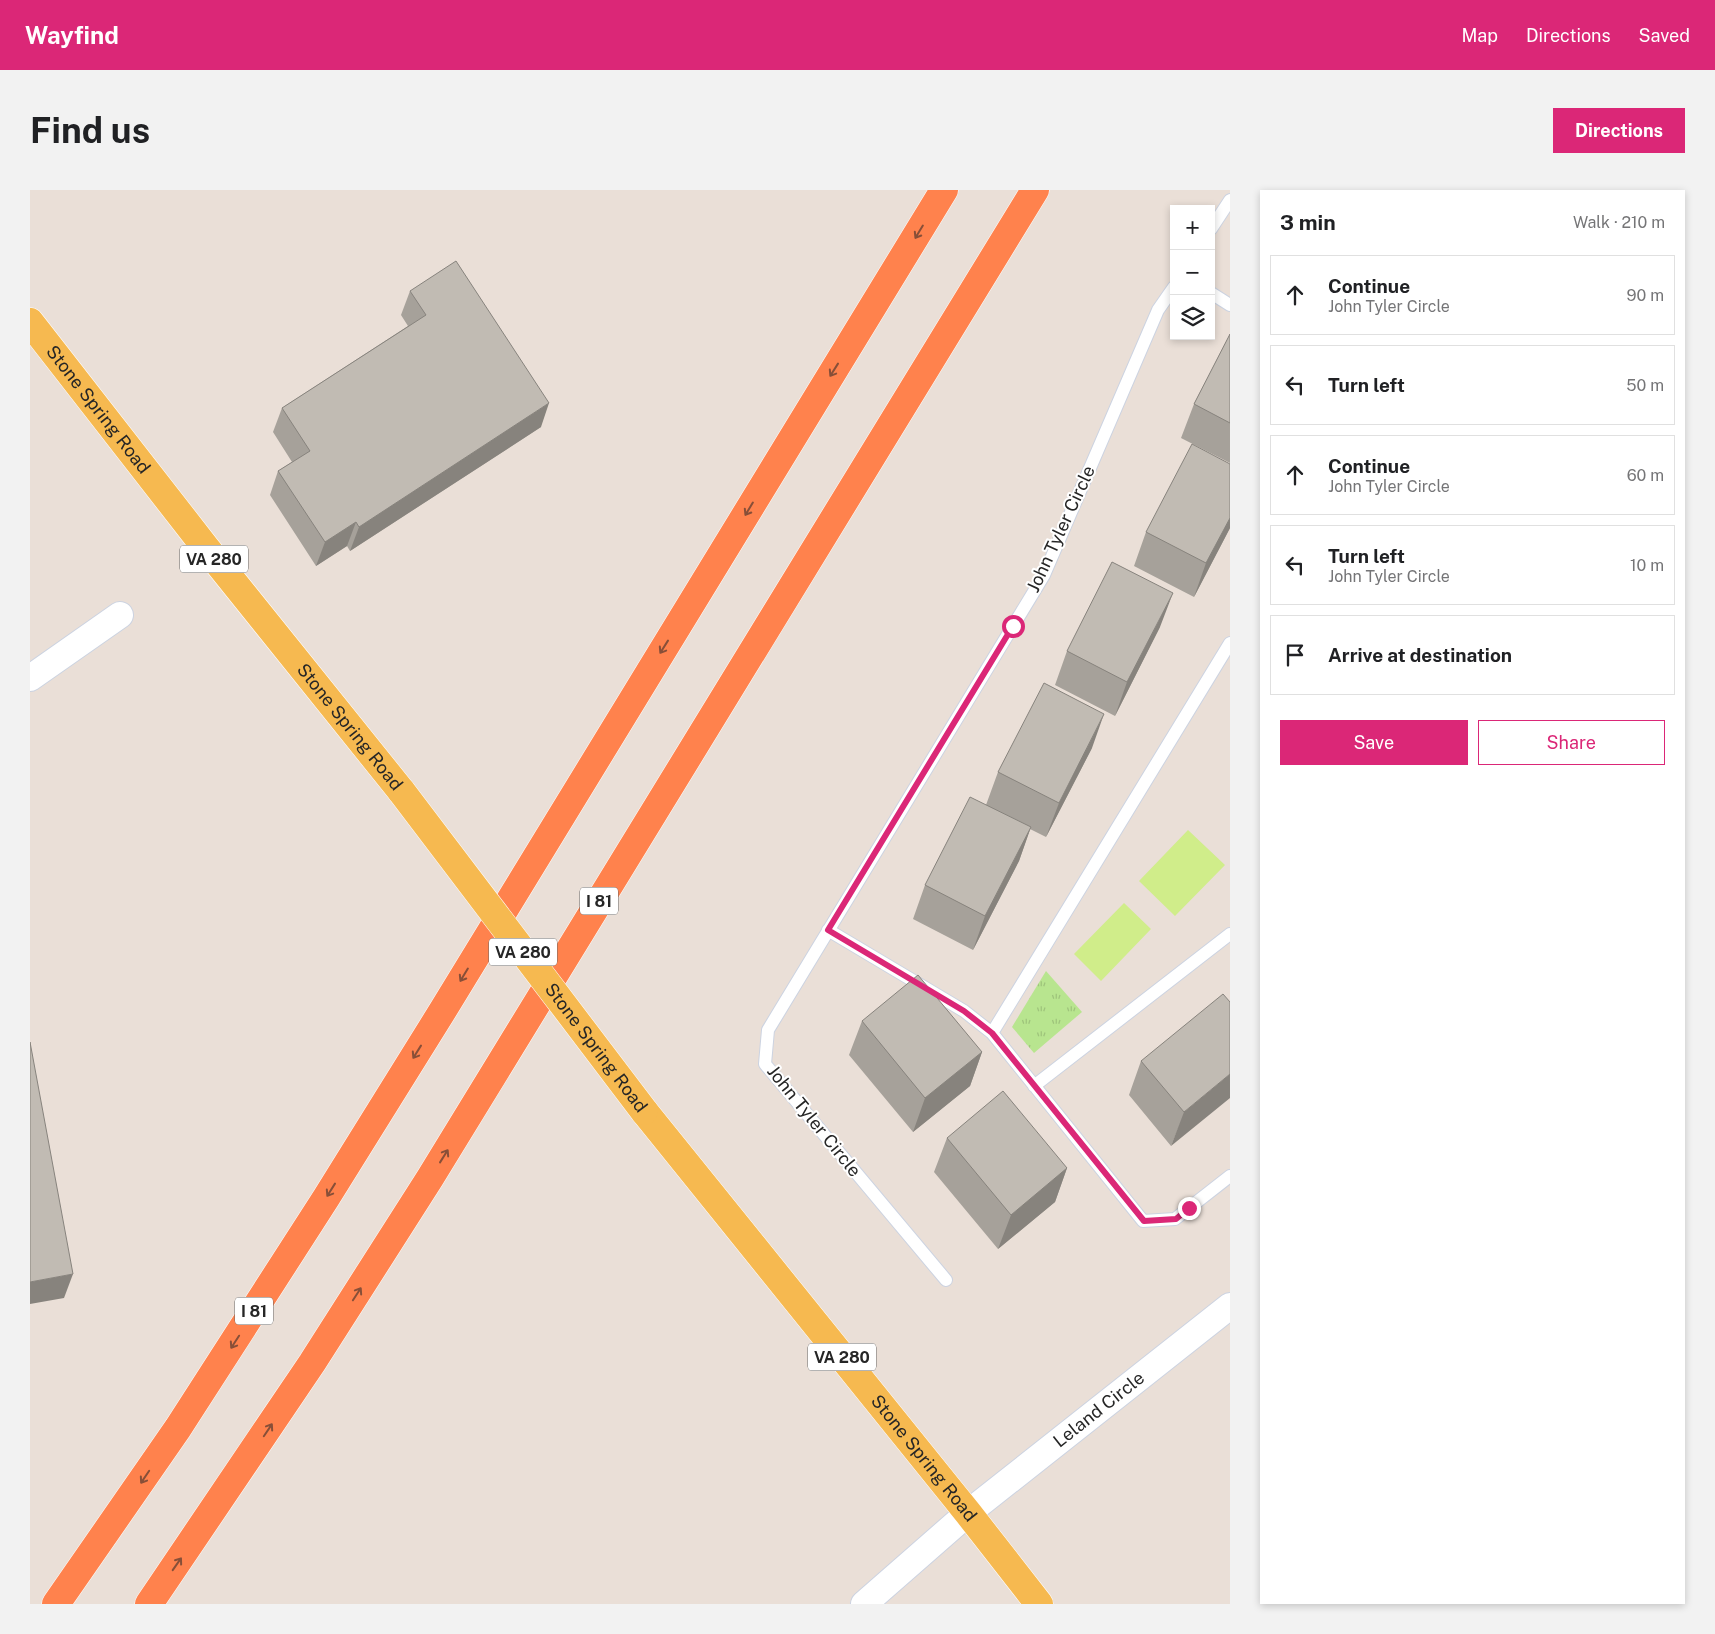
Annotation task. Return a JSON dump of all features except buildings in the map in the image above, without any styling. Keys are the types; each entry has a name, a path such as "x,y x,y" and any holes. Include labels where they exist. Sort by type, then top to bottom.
{"highway":[{"name":"I 81","path":"56,1604 178,1428 326,1198 944,190"},
{"name":"I 81","path":"149,1604 312,1363 425,1187 1035,190"}],"main road":[{"name":"Stone Spring Road","path":"30,322 206,548 402,792 644,1111 1039,1604"}],"street":[{"path":"30,678 120,615"},
{"name":"Leland Circle","path":"864,1604 968,1513 1230,1306"}],"lane":[{"path":"1215,223 1230,200"},
{"name":"John Tyler Circle","path":"946,1280 765,1064 768,1030 1044,575 1158,310 1170,293"},
{"path":"1214,295 1230,305"},
{"path":"992,1033 1230,643"},
{"path":"828,930 964,1011 992,1033 1144,1221 1176,1219 1230,1176"},
{"path":"1034,1086 1230,934"}],"green space":[{"path":"1188,830 1225,865 1175,916 1139,881"},
{"path":"1124,903 1151,929 1101,981 1074,954"},
{"path":"1046,971 1082,1012 1034,1053 1012,1027"}],"route":[{"path":"1013,626 828,930 964,1011 992,1033 1144,1221 1176,1219 1189,1208"}]}
